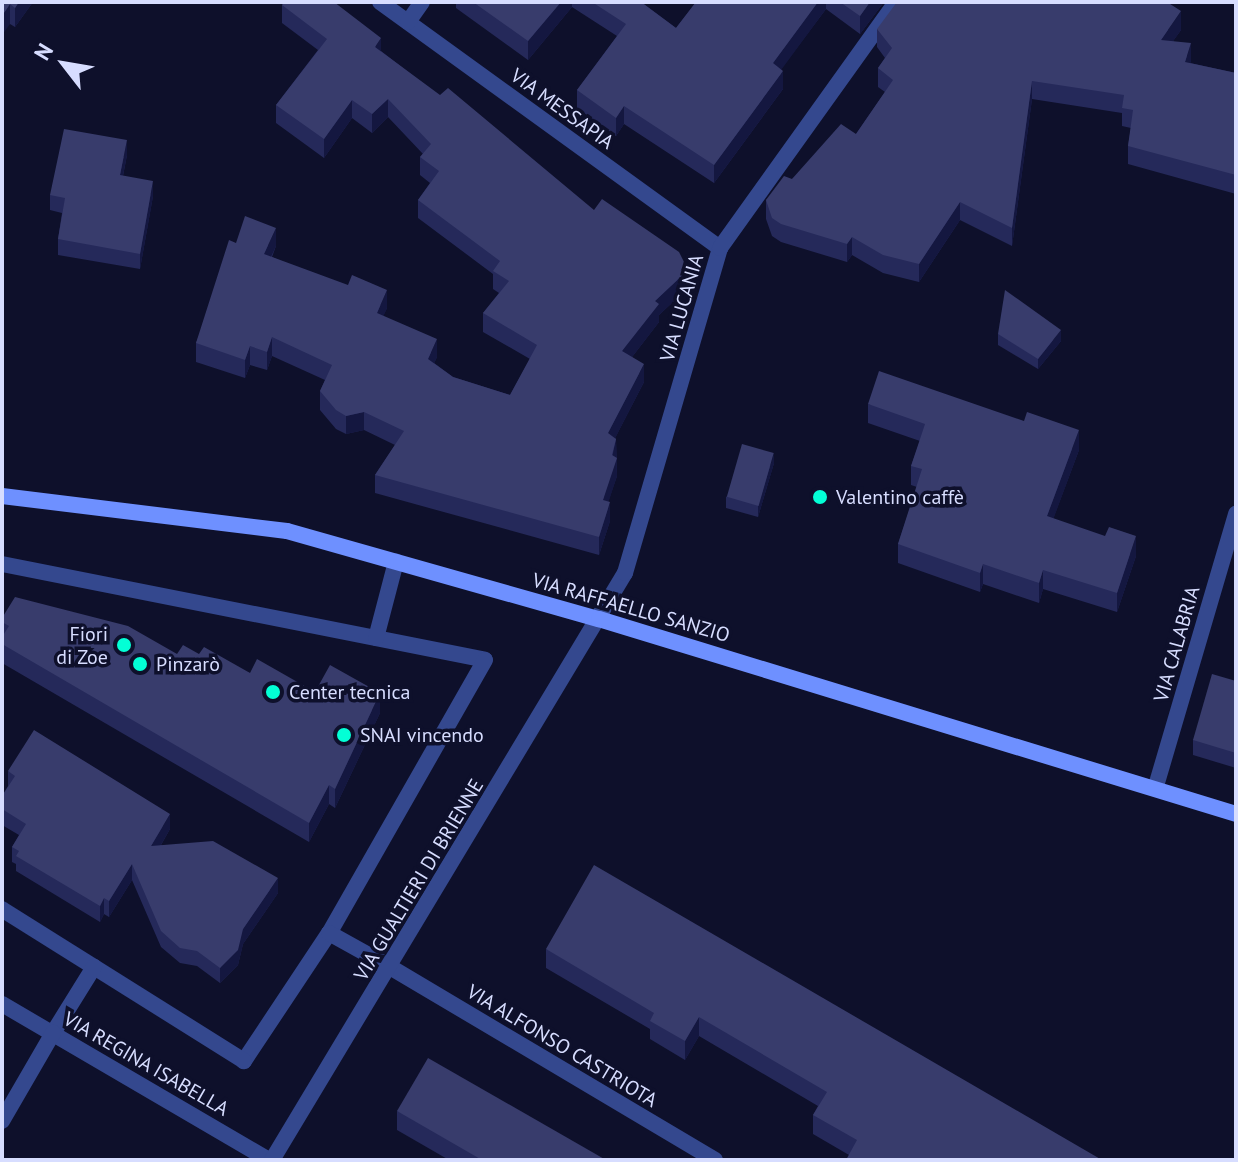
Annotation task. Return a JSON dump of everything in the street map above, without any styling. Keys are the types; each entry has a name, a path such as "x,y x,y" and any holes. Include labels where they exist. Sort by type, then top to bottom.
{"street":[{"name":"VIA MESSAPIA","path":"380,2 720,248"},
{"path":"408,22 422,2"},
{"name":"VIA LUCANIA","path":"599,619 625,573 720,248 896,2"},
{"name":"VIA RAFFAELLO SANZIO","path":"2,496 287,531 599,619 1156,786 1236,814"},
{"name":"VIA CALABRIA","path":"1156,786 1236,514"},
{"path":"376,638 396,562"},
{"path":"2,564 485,660 329,933 244,1061 2,909"},
{"name":"VIA GUALTIERI DI BRIENNE","path":"270,1160 599,619"},
{"name":"VIA ALFONSO CASTRIOTA","path":"329,933 715,1160"},
{"path":"2,1121 94,967"},
{"name":"VIA REGINA ISABELLA","path":"2,1004 270,1160"}],"building":[{"path":"2,2 19,2 15,8 10,4 2,16"},
{"path":"284,2 334,2 381,38 375,47 440,95 448,88 594,210 602,199 679,252 688,270 655,301 659,304 622,351 644,364 608,433 616,439 612,455 617,458 603,500 610,502 599,537 375,475 404,431 364,412 346,416 336,410 320,391 332,365 272,337 267,352 250,346 245,360 196,343 229,240 236,243 245,216 276,228 264,254 348,285 352,275 387,290 377,313 437,339 428,359 453,377 510,395 537,345 483,313 509,281 493,271 500,261 418,200 439,171 420,157 431,144 388,99 372,114 352,100 324,139 276,105 327,39 282,5"},
{"path":"473,2 561,2 528,41"},
{"path":"592,2 641,2 676,28 696,2 818,2 773,63 783,71 714,165 624,106 616,118 577,90 626,24"},
{"path":"840,2 870,2 860,16"},
{"path":"897,2 1167,2 1181,11 1161,40 1191,43 1185,62 1236,73 1236,175 1128,146 1133,110 1122,108 1124,95 1032,81 1012,228 960,202 919,264 883,255 852,237 847,244 781,224 772,218 766,200 784,176 792,179 841,124 856,134 893,80 878,68 892,48 877,29"},
{"path":"64,129 127,140 120,175 153,181 140,254 58,239 65,198 50,195"},
{"path":"1005,290 1061,330 1038,359 998,334"},
{"path":"879,371 1024,421 1027,412 1079,430 1047,516 1105,536 1109,527 1136,536 1117,593 1043,570 1039,583 983,564 980,573 898,544 922,469 911,466 925,424 868,404"},
{"path":"742,444 774,453 759,506 727,497"},
{"path":"15,597 128,626 177,654 183,645 199,654 204,647 250,673 257,659 315,692 330,665 380,693 335,789 329,785 309,823 2,644 2,637 9,626 2,622 2,618"},
{"path":"1212,674 1236,681 1236,753 1193,740"},
{"path":"34,730 170,814 151,846 213,841 278,878 243,929 238,950 220,968 197,951 180,948 161,931 132,864 109,901 104,898 100,906 16,856 19,851 12,847 26,824 2,809 2,796 15,776 8,771"},
{"path":"594,865 1102,1160 846,1160 857,1140 813,1115 827,1092 699,1017 685,1041 650,1021 654,1013 546,949"},
{"path":"428,1058 606,1160 482,1160 397,1111"}],"place":[{"name":"Valentino caffè","path":"820,497"},
{"name":"Fiori di Zoe","path":"124,645"},
{"name":"Pinzarò","path":"140,664"},
{"name":"Center tecnica","path":"273,692"},
{"name":"SNAI vincendo","path":"344,735"}]}
